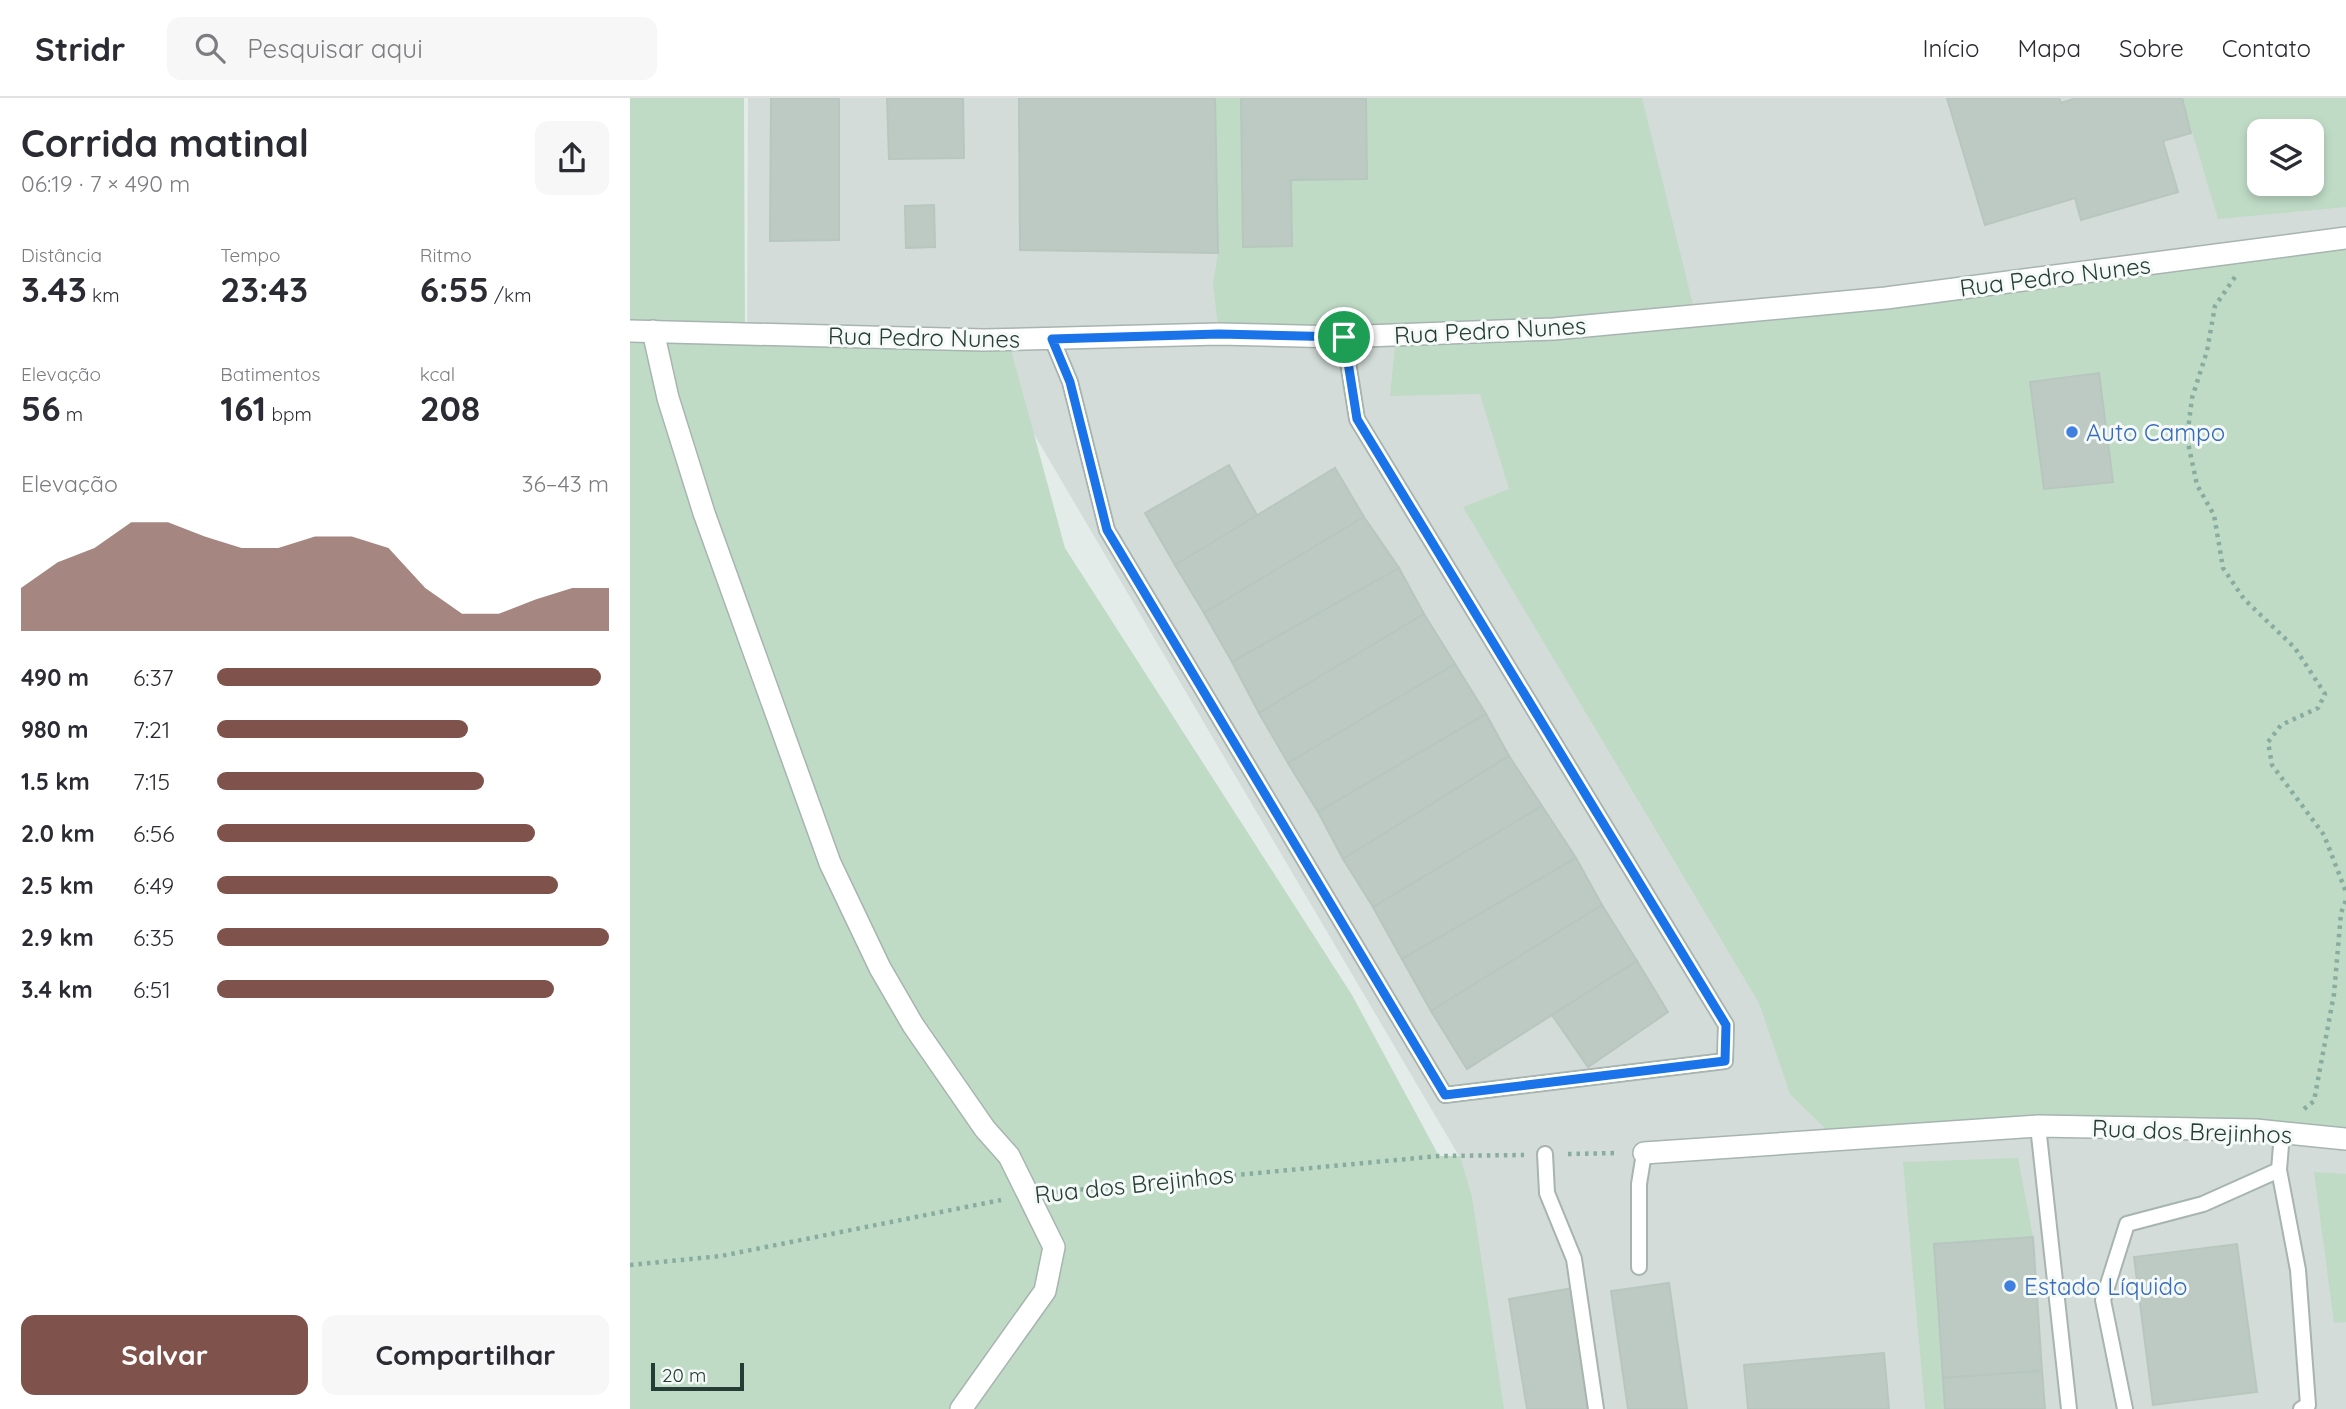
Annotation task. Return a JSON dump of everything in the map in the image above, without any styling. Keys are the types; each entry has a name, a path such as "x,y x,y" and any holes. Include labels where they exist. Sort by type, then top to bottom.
{"street":[{"name":"Rua Pedro Nunes","path":"630,331 984,340 1219,334 1344,337 1554,329 1718,316 1886,298 2346,238"},
{"path":"653,331 668,398 704,513 830,863 880,968 913,1025 985,1129 1009,1156 1054,1247 1045,1291 961,1409"},
{"name":"Rua dos Brejinhos","path":"1644,1153 2038,1126 2282,1133 2346,1139"}],"lane":[{"path":"1052,339 1070,382 1107,530 1445,1095 1725,1061 1726,1025 1357,419 1344,337"},
{"path":"2038,1126 2069,1409"},
{"path":"2282,1133 2279,1170 2298,1270 2308,1405 2301,1409"},
{"path":"1639,1267 1639,1184 1644,1153"},
{"path":"1545,1154 1547,1193 1574,1259 1596,1409"},
{"path":"2125,1409 2103,1300 2127,1224 2203,1204 2279,1170"}],"path":[{"path":"2264,249 2239,263 2234,282 2215,306 2207,351 2192,398 2187,438 2197,485 2214,515 2223,568 2244,599 2295,648 2325,694 2318,708 2281,725 2268,742 2272,765 2324,835 2346,892"},
{"path":"2282,1133 2292,1119 2314,1101 2334,994 2341,913 2346,900"},
{"name":"Rua dos Brejinhos","path":"630,1265 721,1256 1028,1195 1439,1156 1644,1153"}],"shaded area":[{"path":"748,98 2346,98 2346,1409 1485,1409 1459,1156 991,361 747,353"}],"green space":[{"path":"630,98 744,98 745,334 1008,339 1065,548 1352,995 1439,1156 1460,1156 1472,1197 1504,1409 630,1409"},
{"path":"1215,98 1642,98 1696,317 2346,238 2346,1139 2256,1130 1837,1140 1790,1094 1759,1003 1463,507 1509,489 1480,394 1390,396 1396,335 1219,334 1213,284 1218,253"},
{"path":"2182,98 2346,98 2346,207 2218,219"},
{"path":"2018,1158 2033,1237 1934,1244 1946,1409 1925,1409 1903,1162"},
{"path":"2314,1172 2346,1174 2346,1322 2334,1323"}],"building":[{"path":"771,98 839,98 839,240 770,241"},
{"path":"887,98 963,98 964,158 889,159"},
{"path":"1019,98 1215,98 1218,253 1020,250"},
{"path":"1241,98 1366,98 1367,179 1291,180 1292,246 1243,247"},
{"path":"1947,98 2059,98 2061,103 2076,98 2182,98 2191,133 2163,141 2178,192 2081,220 2075,198 1985,225"},
{"path":"934,205 935,247 906,248 905,206"},
{"name":"Auto Campo","path":"2099,373 2113,482 2044,489 2030,382"},
{"path":"1229,465 1258,517 1175,565 1145,513"},
{"path":"1335,468 1364,517 1204,613 1175,565"},
{"path":"1364,517 1399,568 1232,662 1204,613"},
{"path":"1399,568 1424,614 1259,713 1232,662"},
{"path":"1424,614 1455,664 1288,763 1259,713"},
{"path":"1455,664 1486,714 1318,812 1288,763"},
{"path":"1486,714 1509,756 1343,859 1318,812"},
{"path":"1509,756 1542,806 1373,907 1343,859"},
{"path":"1542,806 1576,858 1402,959 1373,907"},
{"path":"1576,858 1602,905 1431,1011 1402,959"},
{"path":"1602,905 1637,961 1467,1069 1431,1011"},
{"path":"1637,961 1668,1012 1588,1067 1552,1015"},
{"path":"2033,1237 2042,1371 1943,1378 1934,1244"},
{"path":"2237,1244 2257,1392 2153,1405 2134,1257"},
{"path":"1669,1283 1687,1409 1628,1409 1611,1291"},
{"path":"1573,1288 1593,1409 1527,1409 1509,1299"},
{"path":"1884,1353 1889,1409 1748,1409 1744,1365"},
{"path":"2042,1371 2045,1409 1945,1409 1943,1378"}],"place":[{"name":"Auto Campo","path":"2072,432"},
{"name":"Estado Líquido","path":"2010,1286"}],"route":[{"path":"1219,334 1344,337 1357,419 1726,1025 1725,1061 1445,1095 1107,530 1070,382 1052,339 1219,334"}]}
